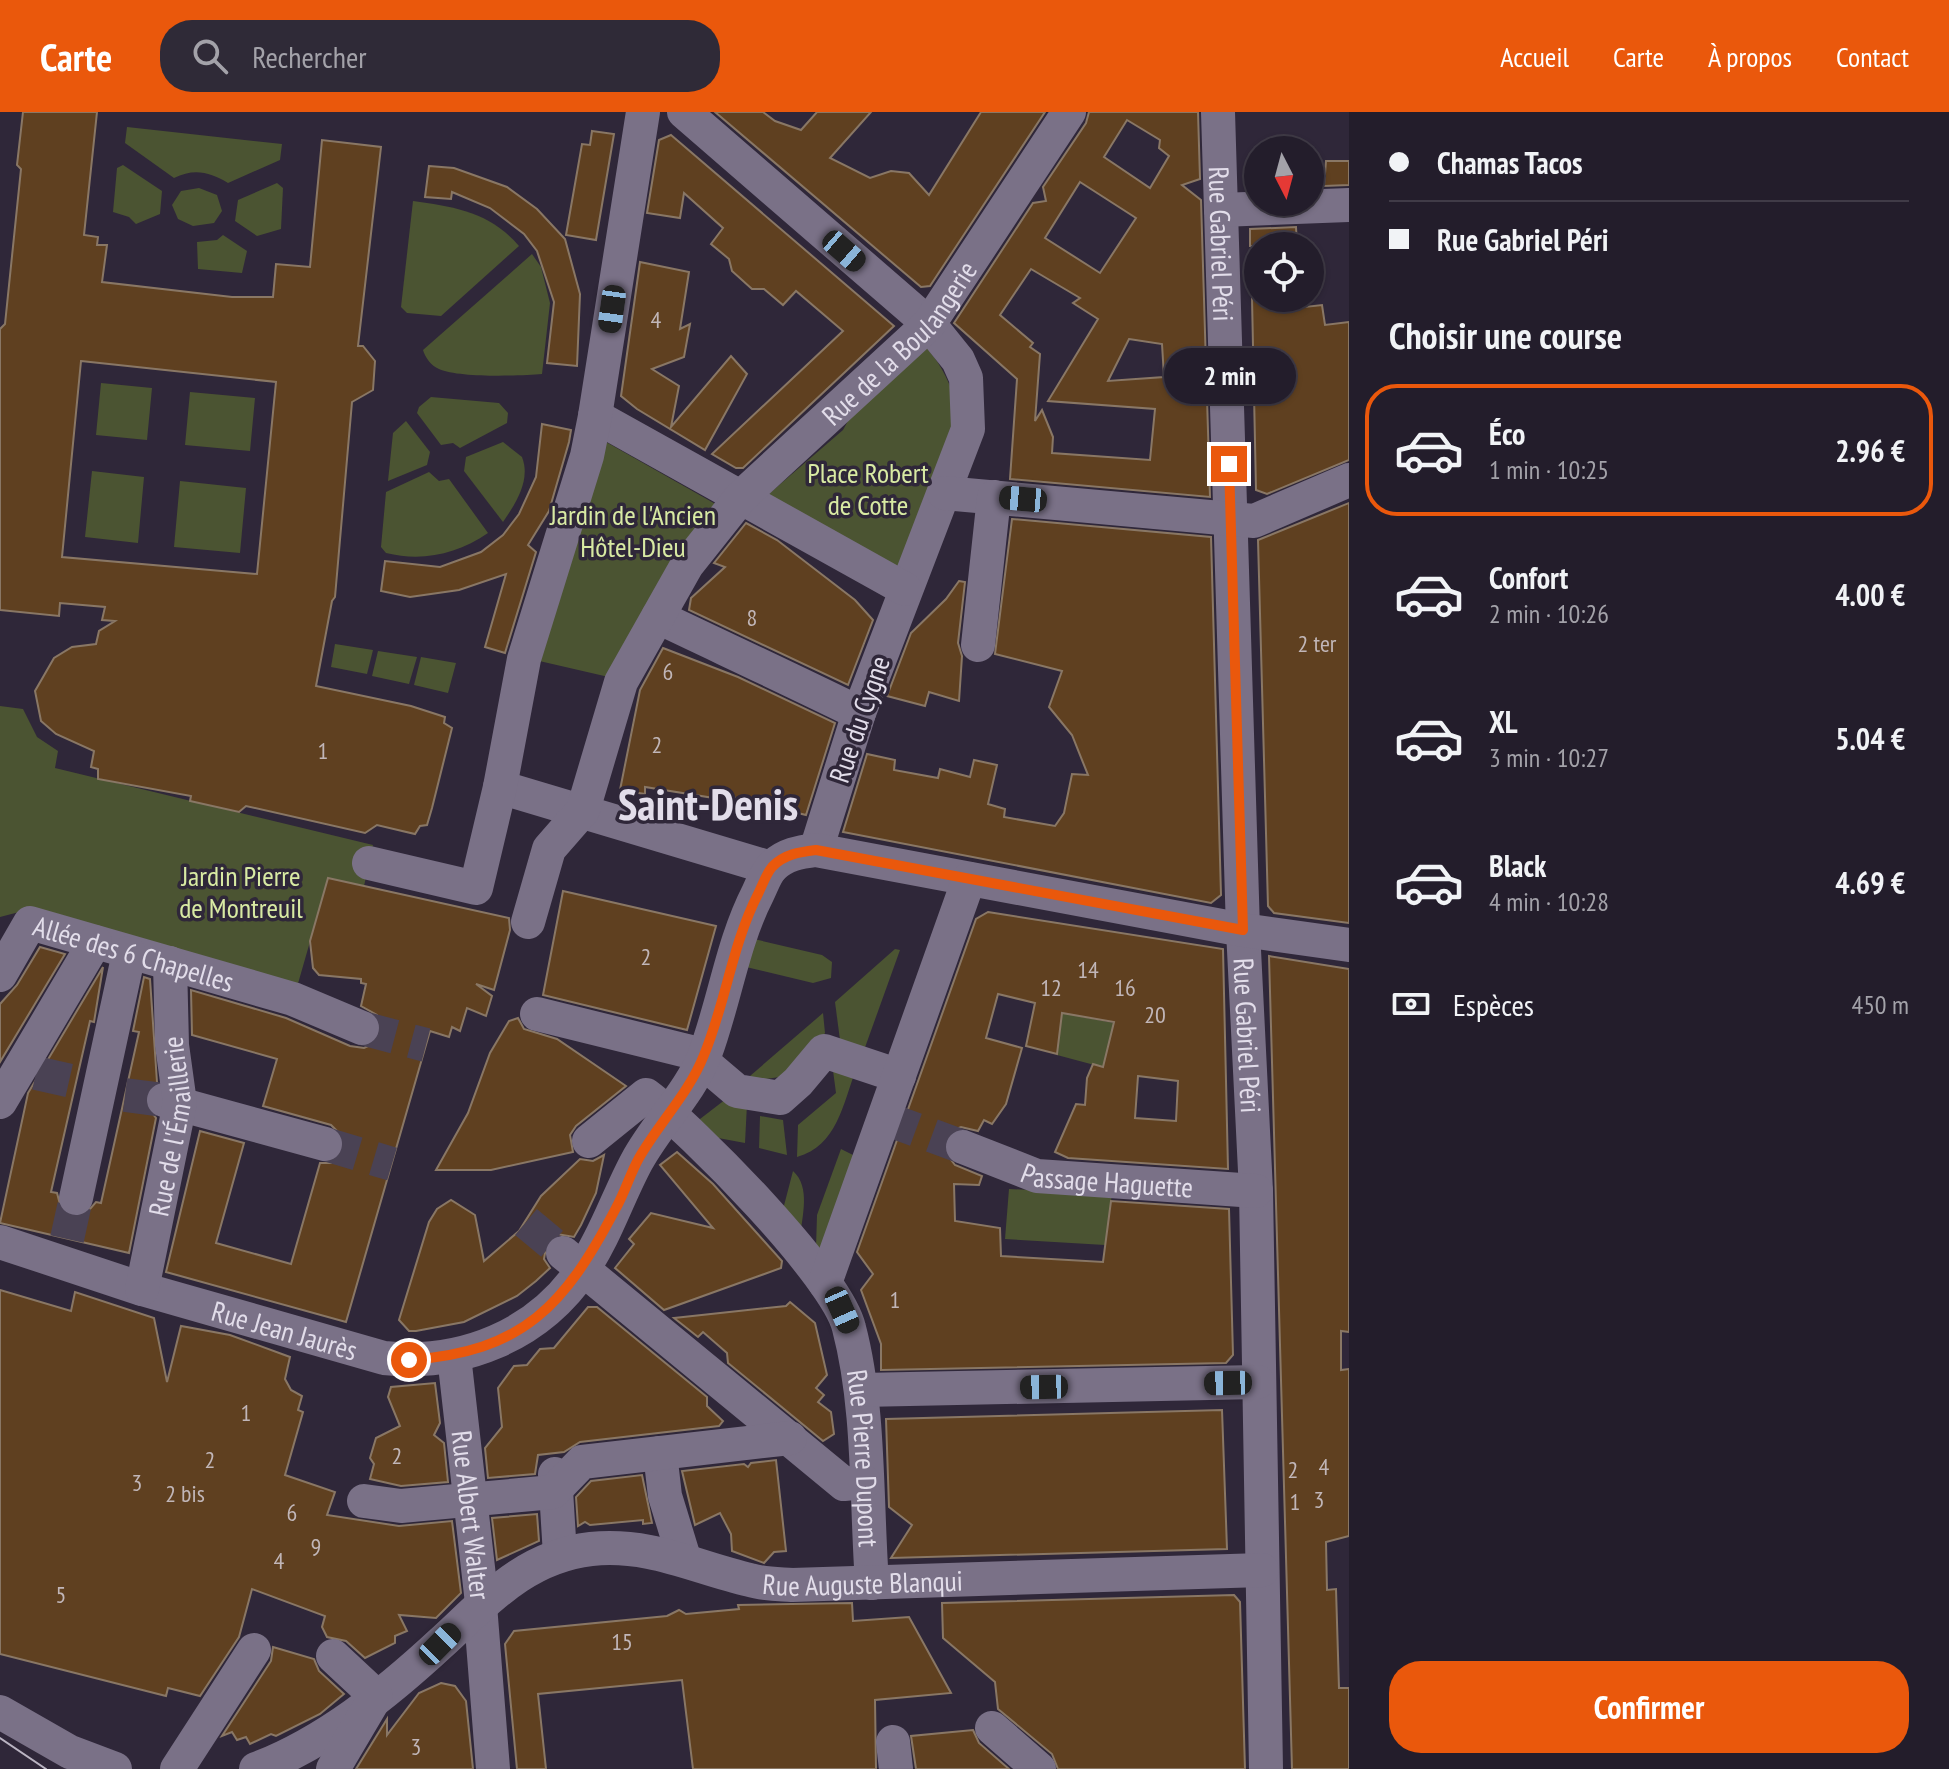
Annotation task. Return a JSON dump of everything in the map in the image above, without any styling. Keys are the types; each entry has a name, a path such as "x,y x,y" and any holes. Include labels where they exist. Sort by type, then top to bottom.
{"street":[{"path":"369,863 476,888 500,787 524,659 587,456 643,112"},
{"name":"Rue du Cygne","path":"684,112 929,324 958,360 966,378 968,429 859,713 816,850"},
{"name":"Rue de la Boulangerie","path":"583,810 621,682 687,565 741,497 929,324 1069,112"},
{"name":"Rue Gabriel Péri","path":"1218,112 1243,930 1256,1191 1266,1769"},
{"path":"1221,210 1349,205"},
{"path":"595,416 905,589"},
{"path":"944,493 1230,516 1254,521 1349,480"},
{"path":"978,645 994,497"},
{"path":"658,617 750,657 765,669 859,713"},
{"path":"500,787 771,868 791,854 816,850 1243,930 1349,945"},
{"path":"528,922 549,849 583,810"},
{"name":"Rue Jean Jaurès","path":"0,1242 64,1249 142,1289 384,1358 409,1360 481,1350 544,1313 573,1261 670,1113 703,1058 720,1014 740,928 771,868"},
{"path":"825,1283 969,879"},
{"name":"Allée des 6 Chapelles","path":"0,975 30,923 293,999 362,1028"},
{"path":"0,1102 29,1070 95,942"},
{"path":"76,1198 129,953"},
{"name":"Rue de l'Émaillerie","path":"142,1289 172,1102 170,963"},
{"path":"537,1014 691,1052 703,1058 737,1091 780,1098 824,1051 899,1076"},
{"path":"589,1141 646,1095 670,1113"},
{"path":"172,1102 325,1144"},
{"name":"Rue Pierre Dupont","path":"670,1113 734,1179 825,1283 835,1295 849,1325 861,1390 872,1583"},
{"name":"Passage Haguette","path":"963,1147 1037,1176 1256,1191"},
{"path":"573,1261 844,1484 864,1482"},
{"name":"Rue Albert Walter","path":"454,1356 481,1604 493,1769"},
{"path":"861,1390 1258,1382"},
{"path":"364,1501 401,1506 470,1499 554,1483 582,1462 790,1438"},
{"path":"660,1453 665,1496 684,1558"},
{"path":"554,1483 560,1555"},
{"name":"Rue Auguste Blanqui","path":"256,1769 313,1743 440,1644 481,1604 529,1567 560,1555 592,1549 638,1549 684,1558 750,1581 792,1585 1262,1570"},
{"path":"177,1769 254,1650"},
{"path":"333,1656 376,1696 333,1769"},
{"path":"10,1718 90,1761 115,1769"},
{"path":"992,1728 1039,1769"}],"green space":[{"path":"127,127 282,144 280,160 228,183 202,173 188,173 174,178 125,143"},
{"path":"123,165 162,191 160,214 136,224 129,217 113,212 117,168"},
{"path":"277,183 283,188 281,229 257,236 235,221 238,200"},
{"path":"199,188 217,195 222,211 214,223 193,226 178,219 172,205 181,191"},
{"path":"413,201 457,209 484,218 519,246 441,316 407,313 401,307"},
{"path":"223,235 247,251 242,273 198,269 197,242 217,240"},
{"path":"532,254 541,267 550,303 542,374 474,375 448,372 433,366 423,350"},
{"name":"Place Robert de Cotte","path":"923,344 946,376 954,398 954,412 944,456 902,571 763,499 843,430 854,410"},
{"path":"101,383 152,388 147,440 96,435"},
{"path":"190,392 255,398 250,451 185,445"},
{"path":"431,397 499,403 508,413 507,423 460,448 453,443 441,445 417,413 419,407"},
{"path":"406,421 430,452 427,465 388,481 393,433"},
{"name":"Jardin de l'Ancien Hôtel-Dieu","path":"599,438 719,506 613,678 535,660"},
{"path":"503,442 522,457 525,474 517,499 503,522 464,471 466,457"},
{"path":"92,471 144,477 138,543 85,537"},
{"path":"429,472 439,481 449,479 488,533 464,546 439,554 413,557 386,553 381,547 386,492"},
{"path":"180,481 246,488 240,553 174,547"},
{"path":"335,644 373,650 367,674 331,667"},
{"path":"378,651 417,657 409,684 372,676"},
{"path":"421,657 456,663 448,693 414,685"},
{"name":"Jardin Pierre de Montreuil","path":"0,706 23,709 37,737 58,751 55,768 373,845 364,886 328,879 297,987 23,911 0,917"},
{"path":"754,939 822,955 832,962 831,978 813,983 746,967"},
{"path":"895,949 900,950 863,1053 840,1040 835,1002"},
{"path":"1063,1003 1082,1017 1114,1023 1128,1074 1057,1055"},
{"path":"823,1013 825,1033 794,1075 743,1082"},
{"path":"832,1063 856,1069 842,1109 830,1134 821,1144 797,1157 798,1125 836,1093"},
{"path":"726,1099 747,1104 745,1143 702,1135 700,1119"},
{"path":"760,1116 783,1120 787,1155 759,1148"},
{"path":"841,1149 855,1156 820,1250 816,1248 817,1215"},
{"path":"793,1171 804,1193 800,1238 781,1217"},
{"path":"1009,1189 1112,1194 1105,1245 1005,1239"}],"building":[{"path":"23,112 97,112 84,235 98,237 97,245 107,245 102,282 232,297 273,297 276,264 310,267 322,140 381,147 358,346 363,346 375,361 373,390 352,402 335,597 316,686 411,706 445,717 444,723 452,728 432,808 427,825 420,826 415,834 377,825 365,833 246,806 239,812 190,801 191,796 98,779 98,769 91,767 94,751 56,734 41,721 35,691 54,658 72,647 96,644 99,631 115,621 102,620 105,607 60,603 59,616 0,610 0,329 5,324 21,169 17,165","holes":["81,361 276,382 257,574 62,557"]},
{"path":"715,112 763,112 775,121 801,130 817,112 871,112 830,158 870,178 891,171 909,173 929,195 981,112 1045,112 930,286 921,287"},
{"path":"1089,112 1198,112 1200,179 1182,185 1201,200 1210,497 1010,479 1017,379 954,323 1033,203 1046,201 1043,187 1086,123","holes":["1127,120 1160,140 1159,148 1169,156 1150,188 1104,157","1080,182 1136,218 1100,273 1045,238","1031,269 1080,298 1073,303 1098,319 1048,401 1155,409 1150,460 1052,453 1053,437 1042,410 1035,421 1040,354 1030,347 1033,343 1000,315","1129,339 1162,344 1164,377 1108,381"]},
{"path":"592,131 614,134 596,240 566,235 582,144 590,145"},
{"path":"671,135 894,326 743,468 736,468 712,454 843,331 796,291 783,305 764,289 752,289 732,271 729,259 711,244 723,228 684,193 680,218 647,213 659,140"},
{"path":"1326,161 1349,161 1349,185 1324,186"},
{"path":"429,166 454,168 507,187 537,209 565,239 580,294 577,366 547,363 554,302 537,251 524,234 490,208 452,192 451,199 425,197"},
{"path":"1296,227 1296,232 1250,232 1250,229"},
{"path":"640,262 689,272 680,329 690,324 684,357 652,369 679,386 671,427 731,356 747,374 705,450 621,396"},
{"path":"1252,312 1323,312 1325,325 1349,322 1349,460 1267,494 1256,490"},
{"path":"542,424 571,430 549,511 528,545 536,552 505,653 485,647 506,574 459,590 410,597 381,591 385,561 440,567 481,552 503,535 519,514 536,477"},
{"path":"1349,503 1349,923 1274,913 1268,906 1258,540"},
{"path":"1012,519 1211,537 1221,895 1211,903 843,832 867,754 895,760 894,770 938,778 940,769 970,777 974,760 997,765 988,804 1005,809 1004,817 1055,826 1064,813 1072,774 1088,775 1072,735 1049,707 1062,671 995,654"},
{"path":"746,523 777,540 855,600 873,620 848,685 689,610 691,598 725,567 714,563"},
{"path":"959,581 965,582 958,643 962,656 959,701 929,692 925,706 887,696 911,633 946,599"},
{"path":"663,648 738,677 835,723 806,815 720,794 720,799 645,787 645,794 620,790 640,690"},
{"path":"328,878 509,918 510,930 494,990 476,984 492,996 486,1016 467,1008 460,1031 452,1027 449,1037 430,1031 346,1322 166,1272 200,1131 244,1143 216,1243 291,1264 320,1163 331,1163 344,1150 344,1138 331,1125 263,1106 277,1059 192,1035 191,990 286,1018 350,1046 364,1048 375,1043 382,1025 377,1015 361,1006 366,984 361,983 361,979 319,975 313,968 310,941"},
{"path":"563,891 716,926 687,1030 543,995"},
{"path":"988,912 1223,949 1228,1169 1068,1158 1055,1152 1076,1104 1085,1105 1087,1078 1093,1064 1103,1067 1114,1022 1062,1013 1057,1054 1026,1046 1035,1003 998,994 986,1038 1022,1048 1006,1104 992,1124 984,1120 978,1131 961,1127 951,1131 943,1149 955,1165 982,1176 979,1185 954,1184 955,1221 1000,1228 1001,1256 1103,1262 1111,1201 1229,1209 1233,1355 1226,1363 881,1370 881,1344 861,1290 873,1274 857,1252 976,919","holes":["1138,1076 1178,1081 1176,1121 1135,1118"]},
{"path":"40,947 65,954 0,1062 0,1004 17,985"},
{"path":"1269,956 1349,969 1349,1332 1341,1331 1341,1370 1349,1369 1349,1536 1326,1542 1327,1590 1336,1589 1339,1688 1349,1688 1349,1769 1292,1769"},
{"path":"103,967 94,1022 90,1021 51,1192 57,1193 62,1212 71,1217 83,1217 96,1202 101,1203 139,1032 133,1031 144,977 150,979 157,1082 145,1094 145,1104 156,1118 129,1253 0,1223 28,1093"},
{"path":"518,1018 524,1029 557,1039 626,1086 576,1126 570,1135 573,1152 491,1170 436,1170 468,1113 490,1053 509,1021"},
{"path":"677,1152 713,1184 782,1261 781,1268 664,1310 615,1268 634,1244 629,1239 651,1213 713,1228 660,1165"},
{"path":"604,1155 596,1193 581,1225 574,1237 557,1234 547,1241 544,1259 550,1268 536,1281 517,1296 464,1322 409,1331 399,1320 429,1222 437,1209 451,1200 475,1215 484,1261 519,1231 541,1196 580,1159 593,1161"},
{"path":"0,1290 71,1311 75,1292 154,1318 167,1382 181,1326 230,1335 290,1357 285,1379 291,1390 302,1396 298,1410 303,1412 285,1475 335,1492 327,1515 399,1526 452,1521 461,1593 436,1618 399,1615 407,1631 395,1636 395,1643 365,1658 346,1641 327,1637 322,1627 325,1616 252,1589 239,1637 200,1696 168,1688 166,1696 0,1654"},
{"path":"790,1302 815,1323 827,1375 816,1388 824,1395 818,1402 831,1412 834,1434 823,1441 728,1363 727,1353 703,1332 698,1337 674,1318 786,1306"},
{"path":"588,1307 597,1307 707,1397 707,1406 723,1421 719,1426 580,1442 564,1452 538,1455 535,1474 488,1478 485,1448 502,1427 498,1388 514,1366 527,1365 540,1349 554,1348"},
{"path":"435,1383 440,1423 434,1435 444,1443 448,1482 401,1486 370,1479 374,1464 370,1458 376,1438 400,1426 388,1397 391,1387"},
{"path":"1222,1410 1227,1549 891,1558 912,1525 889,1507 886,1419"},
{"path":"776,1460 786,1551 774,1552 764,1563 732,1551 731,1534 720,1513 695,1525 682,1471 744,1464 748,1467 751,1463"},
{"path":"642,1475 652,1523 643,1524 643,1520 590,1525 585,1522 578,1526 576,1497 591,1481"},
{"path":"537,1514 539,1541 497,1560 492,1518"},
{"path":"1234,1595 1240,1602 1245,1769 1058,1769 1052,1754 998,1709 995,1682 943,1638 942,1603"},
{"path":"852,1603 853,1621 909,1617 951,1693 875,1700 876,1769 693,1769 682,1680 538,1694 546,1769 517,1769 505,1644 514,1631 667,1616 679,1610 686,1614 739,1609 738,1605"},
{"path":"273,1647 314,1659 319,1671 344,1694 320,1714 276,1736 271,1734 250,1744 246,1737 237,1740 232,1732 222,1736 271,1661"},
{"path":"441,1683 455,1686 466,1701 473,1769 356,1769 387,1719 387,1735 419,1693"},
{"path":"973,1730 979,1743 1009,1769 916,1769 911,1736"}],"tunnel":[{"path":"362,1028 426,1045"},
{"path":"36,1073 76,1082"},
{"path":"125,1095 164,1100"},
{"path":"884,1118 963,1147"},
{"path":"325,1144 392,1164"},
{"path":"67,1239 76,1198"},
{"path":"526,1222 563,1253"}],"tram line":[{"path":"0,1738 46,1769"}],"district":[{"name":"Saint-Denis","path":"708,803"}],"route":[{"path":"409,1360 454,1356 481,1350 504,1339 544,1313 583,1269 637,1161 703,1058 720,1014 740,928 771,868 791,854 816,850 1243,930 1229,464"}]}
